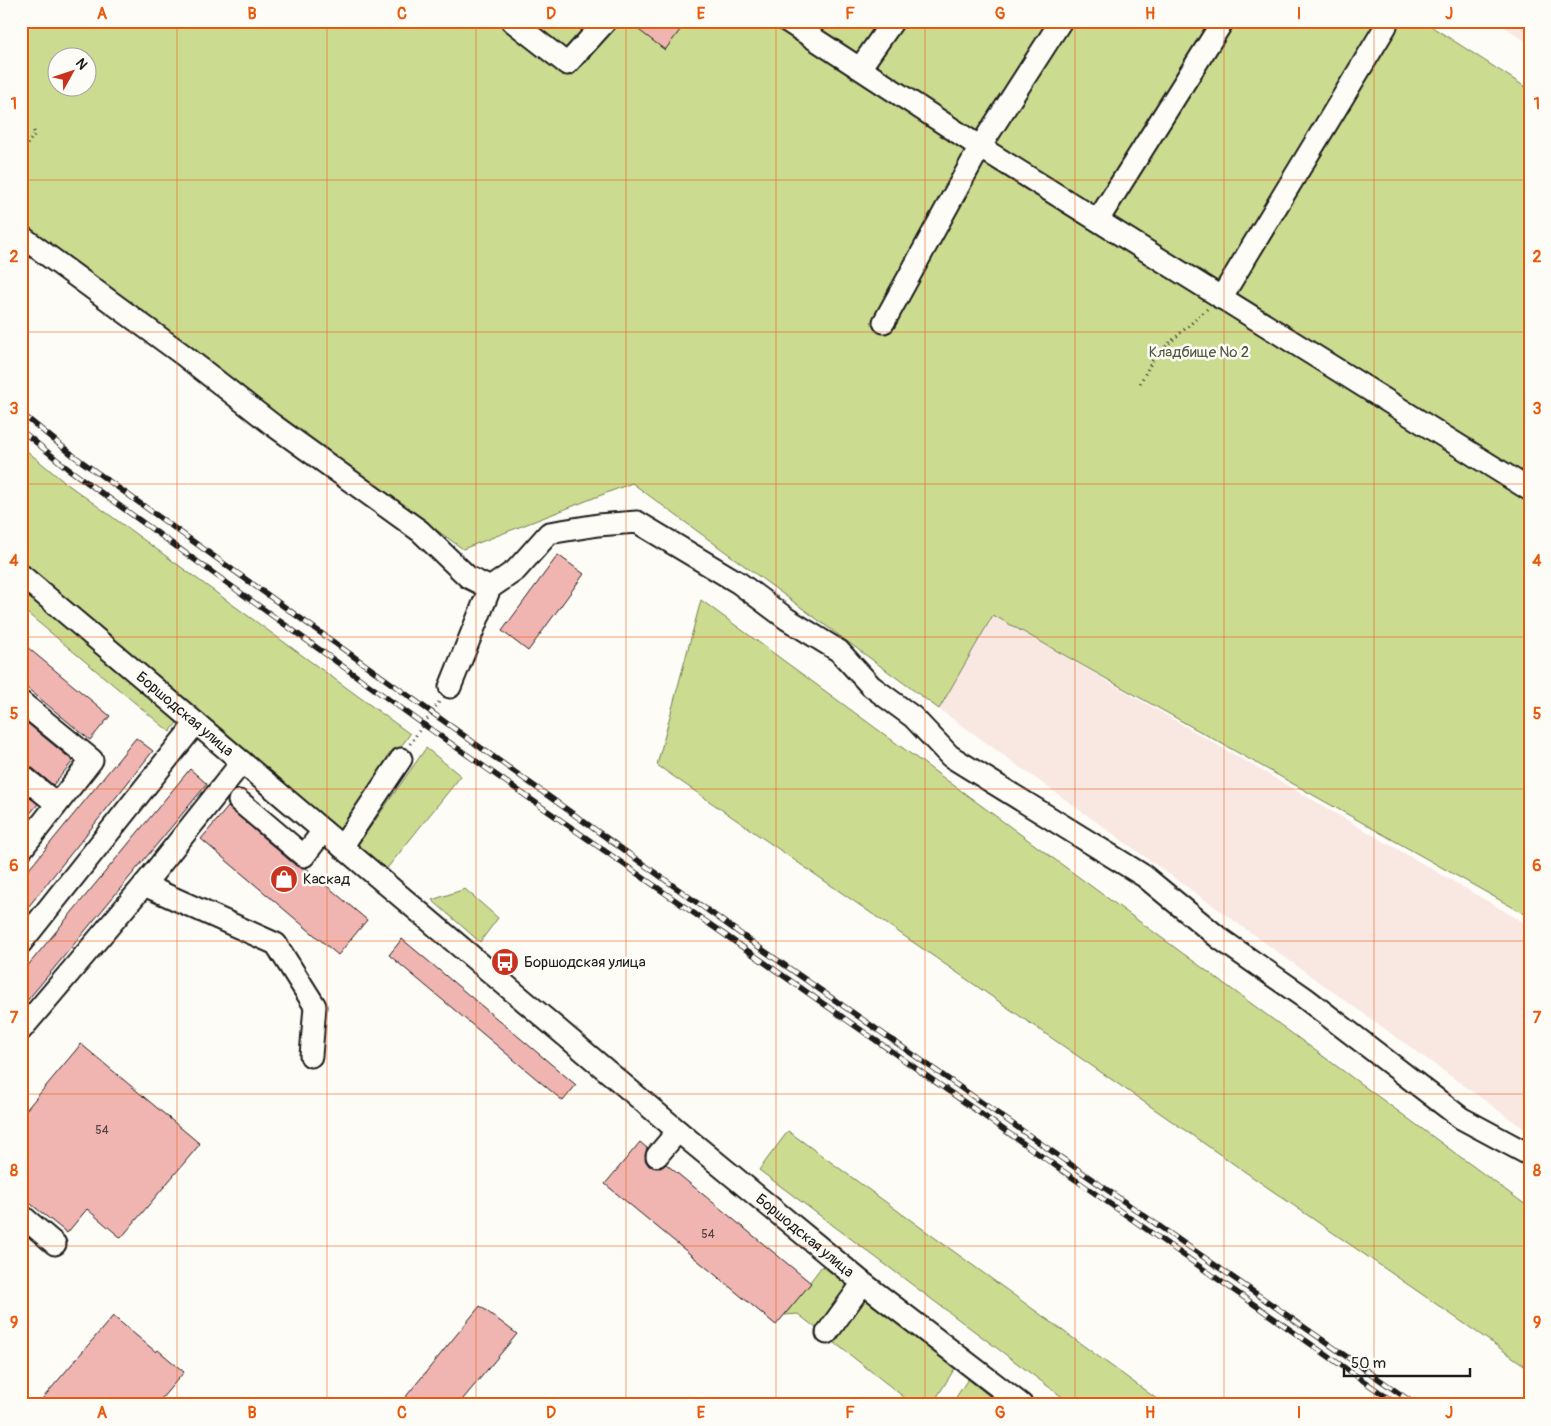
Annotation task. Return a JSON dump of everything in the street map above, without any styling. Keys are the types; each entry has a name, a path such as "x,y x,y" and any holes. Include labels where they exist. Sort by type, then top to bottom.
{"street":[{"path":"512,21 566,64 606,21"},
{"path":"788,21 980,147 1530,490"},
{"path":"860,68 893,21"},
{"path":"884,322 980,147 1062,21"},
{"path":"1098,220 1223,21"},
{"path":"1221,298 1386,26"},
{"path":"21,236 182,354 273,425 420,531 468,577 490,588"},
{"path":"450,687 490,588 516,570 550,533 598,525 636,522 739,584 787,619 839,651 871,686 914,717 950,756 1144,876 1218,938 1304,998 1461,1118 1530,1154"},
{"name":"Боршодская улица","path":"21,575 678,1131 863,1284 1022,1405"},
{"path":"21,702 92,760 21,849"},
{"path":"21,944 196,723"},
{"path":"342,847 401,759"},
{"path":"21,1030 144,885 242,762"},
{"path":"21,775 57,804"},
{"path":"239,802 304,856 323,831"},
{"path":"144,885 276,944 315,1006 311,1056"},
{"path":"657,1156 678,1131"},
{"path":"21,1215 55,1244"},
{"path":"827,1334 863,1284"}],"path":[{"path":"21,152 35,134 33,129"},
{"path":"1140,384 1155,356 1190,323 1221,298"},
{"path":"401,759 450,687"}],"shaded area":[{"path":"1496,21 1530,21 1530,44"},
{"path":"993,615 1530,926 1530,1133 939,709"}],"green space":[{"name":"Кладбище № 2","path":"21,21 1423,21 1530,90 1530,917 993,615 939,709 632,483 463,549 21,231"},
{"path":"21,446 63,481 410,734 338,836 21,565"},
{"path":"29,595 179,720 170,732 21,608 21,604"},
{"path":"701,600 1530,1208 1530,1369 657,765"},
{"path":"426,748 461,776 384,872 355,849"},
{"path":"465,889 498,918 480,942 432,900"},
{"path":"788,1131 1165,1405 1073,1405 759,1170"},
{"path":"822,1266 955,1368 932,1405 914,1405 798,1314 785,1315"},
{"path":"968,1379 1000,1405 951,1405"}],"building":[{"path":"627,21 687,21 665,50"},
{"path":"558,555 584,574 528,651 502,631"},
{"path":"21,642 110,716 90,740 21,683"},
{"path":"21,718 73,761 53,785 29,765 21,763"},
{"path":"136,738 153,751 21,916 21,879"},
{"path":"190,769 207,784 21,1008 21,974"},
{"path":"21,791 38,804 21,824"},
{"name":"Каскад","path":"228,807 296,866 306,868 367,920 338,955 201,839"},
{"path":"402,939 576,1085 563,1101 389,955"},
{"path":"81,1044 200,1144 121,1238 87,1209 67,1233 21,1196 21,1116"},
{"path":"640,1142 647,1148 645,1160 649,1166 661,1168 666,1164 811,1283 776,1325 605,1184"},
{"path":"480,1306 517,1334 458,1405 399,1405"},
{"path":"113,1316 156,1352 158,1350 184,1372 156,1405 37,1405"}],"railway":[{"path":"21,413 74,456 763,950 1416,1405"},
{"path":"21,430 67,468 423,724 1398,1405"}],"place":[{"name":"Каскад","path":"284,879"},
{"name":"Боршодская улица","path":"505,962"}]}
